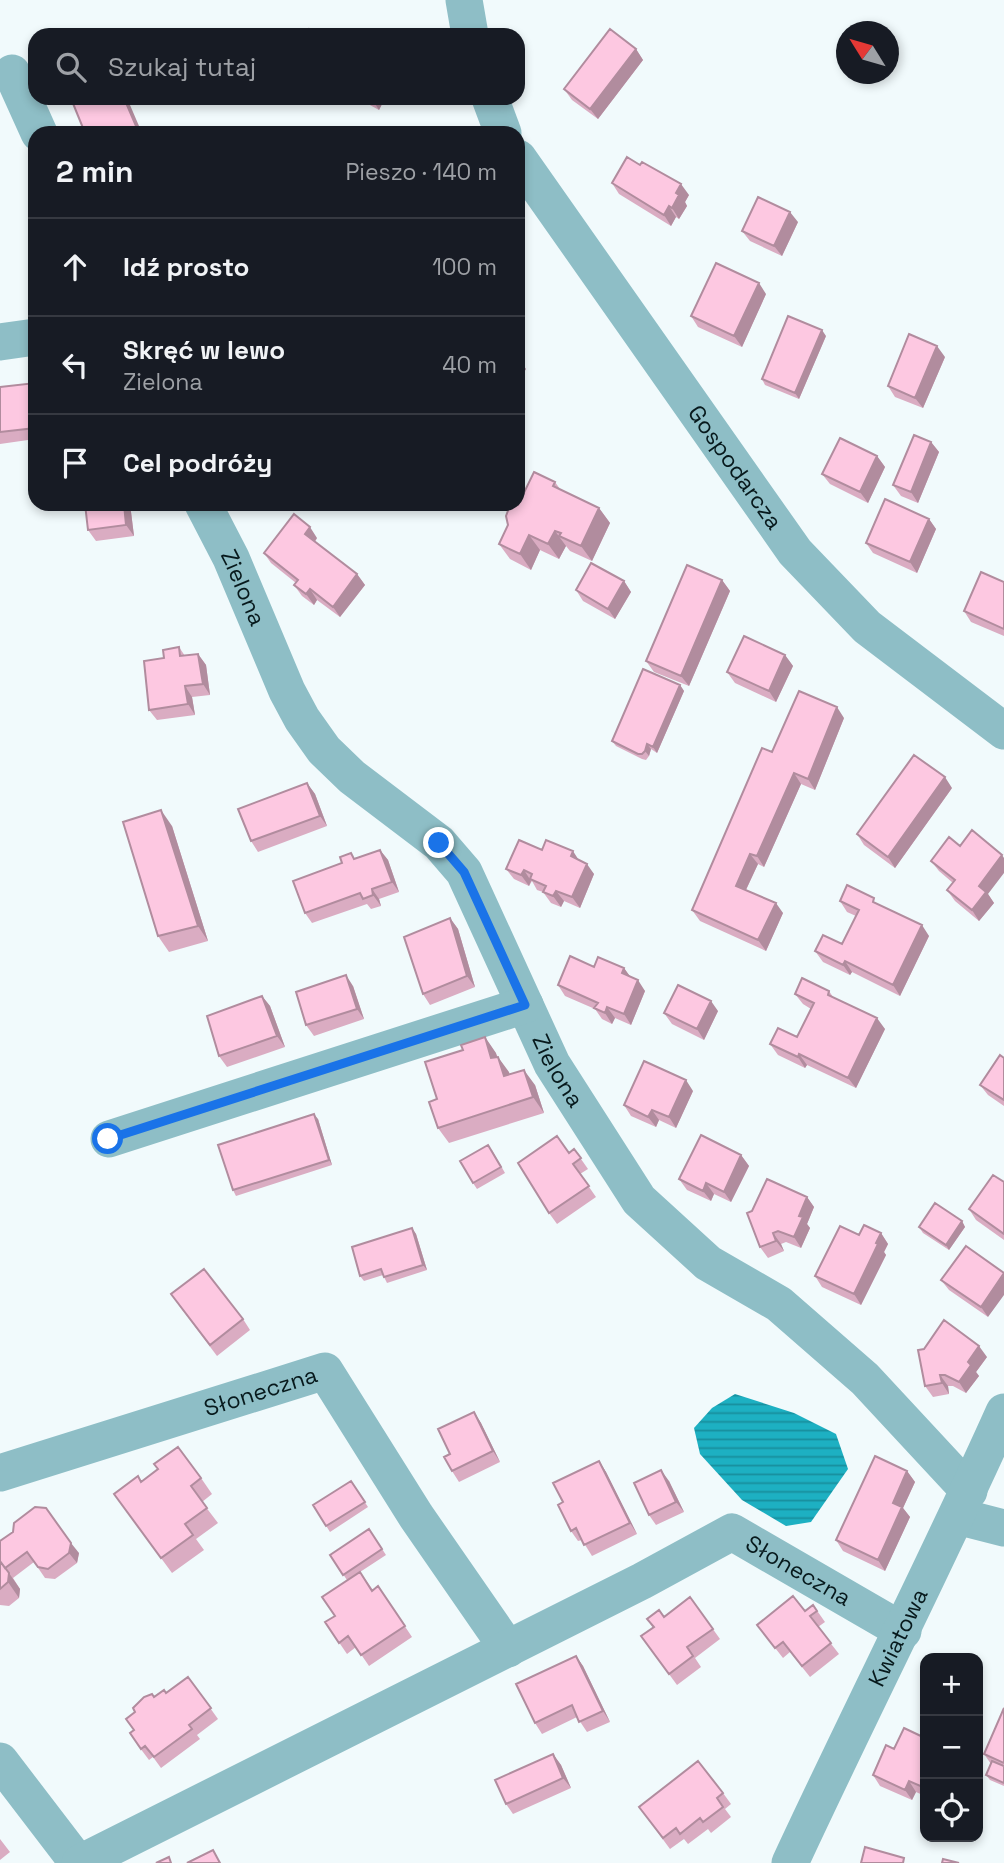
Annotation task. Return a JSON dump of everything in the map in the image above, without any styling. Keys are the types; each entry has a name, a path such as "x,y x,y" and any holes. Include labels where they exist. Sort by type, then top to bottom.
{"street":[{"path":"464,0 469,28"},
{"path":"12,73 35,126"},
{"path":"493,105 500,126"},
{"name":"Gospodarcza","path":"525,168 795,551 867,627 1004,731"},
{"path":"0,342 28,338"},
{"name":"Zielona","path":"206,511 302,719 324,750 352,777 439,843 464,872 552,1064 639,1200 708,1263 779,1304 855,1371 963,1504"},
{"path":"108,1139 525,1005"},
{"name":"Słoneczna","path":"0,1473 325,1371 416,1516 508,1649"},
{"name":"Kwiatowa","path":"790,1863 903,1631 1004,1412"},
{"path":"963,1504 1004,1528"},
{"name":"Słoneczna","path":"0,1761 79,1863 508,1649 732,1532 903,1631"}],"water":[{"path":"735,1394 794,1413 836,1434 848,1469 811,1522 786,1526 742,1500 700,1454 694,1428 712,1408"}],"building":[{"path":"610,29 636,49 590,109 564,89"},
{"path":"74,105 127,105 136,126 82,126"},
{"path":"627,157 640,165 642,162 681,184 672,208 669,206 664,215 612,183"},
{"path":"758,197 790,212 774,246 742,231"},
{"path":"716,263 759,283 734,336 691,316"},
{"path":"788,316 822,330 795,393 762,379"},
{"path":"909,334 937,346 915,398 888,386"},
{"path":"28,384 28,429 0,432 0,387"},
{"path":"914,435 931,442 911,492 893,485"},
{"path":"840,438 877,456 860,492 822,474"},
{"path":"534,472 555,482 553,486 599,508 581,546 559,536 561,533 555,531 548,544 529,535 520,554 499,544 508,525 508,511 525,511 525,491"},
{"path":"885,499 929,519 910,562 866,543"},
{"path":"86,511 125,511 126,525 88,530"},
{"path":"294,514 310,527 305,534 357,574 333,607 310,589 306,594 294,585 298,580 264,553"},
{"path":"591,563 624,581 608,609 576,590"},
{"path":"687,565 722,580 681,676 646,661"},
{"path":"981,572 1004,582 1004,629 964,611"},
{"path":"744,636 785,655 769,691 727,672"},
{"path":"179,647 180,656 198,654 203,684 185,686 188,704 149,710 144,661 164,658 163,650"},
{"path":"643,669 680,685 653,747 647,744 645,751 638,754 612,741"},
{"path":"799,691 837,707 808,779 794,773 757,856 750,854 736,886 776,903 758,940 692,910 762,748 772,752"},
{"path":"914,755 945,777 888,857 857,834"},
{"path":"307,783 320,816 251,841 238,809"},
{"path":"161,810 198,926 158,936 123,822"},
{"path":"972,830 1002,855 979,886 986,892 972,910 947,890 955,880 931,861 949,837 960,846"},
{"path":"519,840 542,850 546,840 573,851 571,856 587,864 572,897 556,891 553,896 543,892 546,886 530,879 532,874 524,870 521,875 506,869"},
{"path":"380,850 392,882 372,889 373,895 363,899 360,893 305,913 293,881 342,863 340,857 351,853 354,859"},
{"path":"847,885 874,898 873,902 922,925 893,985 845,961 843,965 815,951 823,935 842,944 859,910 840,901"},
{"path":"450,918 467,976 423,994 404,937"},
{"path":"570,956 594,967 598,957 624,968 622,973 638,980 624,1014 607,1007 605,1013 594,1008 598,1003 558,985"},
{"path":"346,975 357,1009 306,1025 296,992"},
{"path":"802,978 829,991 828,995 877,1018 848,1078 799,1054 798,1057 770,1044 778,1028 797,1037 814,1003 795,994"},
{"path":"678,985 711,1001 697,1029 664,1013"},
{"path":"262,996 277,1036 219,1056 207,1016"},
{"path":"485,1037 491,1058 498,1057 504,1076 524,1070 533,1097 438,1128 429,1102 437,1099 425,1062 463,1050 461,1045"},
{"path":"1000,1055 1004,1058 1004,1100 980,1085"},
{"path":"644,1061 686,1080 669,1117 652,1110 648,1117 624,1105"},
{"path":"314,1114 329,1160 233,1190 218,1145"},
{"path":"701,1135 741,1155 724,1192 706,1183 703,1191 679,1179"},
{"path":"557,1136 569,1153 574,1149 581,1158 573,1164 589,1186 549,1213 518,1163"},
{"path":"488,1145 501,1167 473,1183 460,1161"},
{"path":"993,1175 1004,1182 1004,1234 969,1209"},
{"path":"767,1179 807,1197 799,1216 803,1217 794,1237 778,1231 773,1233 776,1241 760,1247 747,1213 752,1211"},
{"path":"935,1203 962,1221 946,1245 919,1227"},
{"path":"864,1225 881,1233 854,1294 815,1276 840,1226 859,1235"},
{"path":"412,1228 423,1265 384,1277 381,1269 360,1276 352,1247"},
{"path":"966,1246 1004,1273 981,1307 941,1280"},
{"path":"204,1269 243,1319 210,1345 171,1294"},
{"path":"944,1320 979,1346 968,1362 971,1365 959,1382 940,1375 942,1383 925,1386 918,1350 924,1349"},
{"path":"474,1412 493,1451 452,1471 444,1457 450,1454 438,1429"},
{"path":"178,1447 201,1478 191,1486 207,1508 185,1524 193,1535 161,1558 114,1494 138,1476 141,1482 158,1469 154,1464"},
{"path":"875,1456 907,1471 893,1503 902,1507 878,1560 836,1540"},
{"path":"599,1461 630,1523 584,1545 576,1528 571,1531 558,1505 563,1502 553,1483"},
{"path":"661,1470 676,1502 649,1515 634,1483"},
{"path":"351,1481 365,1502 326,1526 313,1505"},
{"path":"35,1507 46,1508 71,1543 69,1553 48,1569 38,1567 27,1552 5,1568 0,1561 0,1541 13,1532 14,1523"},
{"path":"369,1529 382,1549 343,1575 330,1555"},
{"path":"0,1561 9,1573 8,1582 0,1589"},
{"path":"360,1572 372,1591 378,1586 405,1626 361,1655 348,1636 339,1643 325,1622 335,1616 322,1597"},
{"path":"793,1596 805,1611 813,1605 817,1611 810,1616 831,1643 802,1666 783,1642 775,1648 757,1625"},
{"path":"690,1597 713,1629 687,1647 693,1656 669,1674 641,1636 654,1627 647,1619 659,1610 664,1617"},
{"path":"576,1656 603,1711 579,1722 572,1705 535,1723 516,1684"},
{"path":"188,1677 211,1708 189,1725 192,1729 154,1757 145,1746 141,1749 130,1733 134,1730 126,1719 135,1712 133,1708 144,1697 152,1694 154,1697 164,1690 166,1693"},
{"path":"1004,1708 1004,1763 984,1754"},
{"path":"904,1728 920,1736 920,1786 909,1781 905,1790 873,1775 886,1745 894,1749"},
{"path":"553,1754 563,1778 506,1804 495,1780"},
{"path":"698,1761 723,1793 717,1798 723,1807 703,1822 700,1818 680,1834 676,1828 663,1838 639,1807"},
{"path":"992,1761 1004,1766 1004,1783 986,1775"},
{"path":"865,1847 904,1858 903,1863 861,1863"},
{"path":"213,1850 220,1863 187,1863"},
{"path":"169,1857 171,1863 156,1863"},
{"path":"943,1859 959,1863 942,1863"}],"route":[{"path":"108,1139 525,1005 464,872 439,843"}]}
